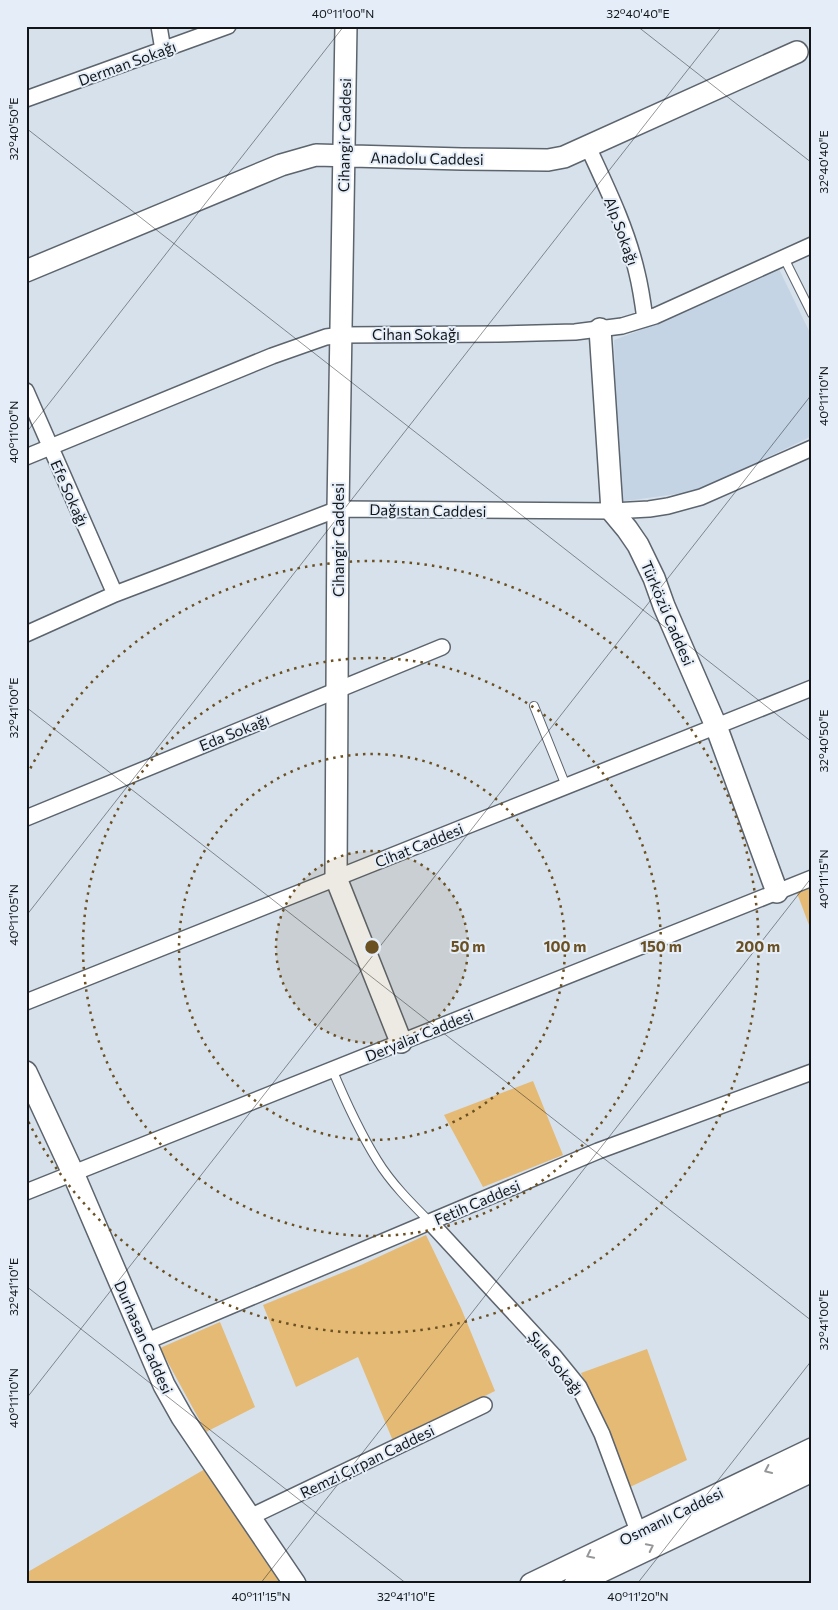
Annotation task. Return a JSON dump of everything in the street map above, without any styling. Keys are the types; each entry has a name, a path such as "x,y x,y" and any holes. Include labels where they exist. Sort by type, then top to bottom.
{"street":[{"path":"159,26 163,50"},
{"name":"Derman Sokağı","path":"26,100 163,50 193,33 228,26"},
{"name":"Cihangir Caddesi","path":"346,26 338,509 336,878 400,1042"},
{"name":"Anadolu Caddesi","path":"26,270 281,165 316,155 548,160 564,157 797,52"},
{"name":"Alp Sokağı","path":"588,147 627,238 637,274 645,319"},
{"name":"Cihan Sokağı","path":"26,457 272,356 326,337 342,334 575,332 622,326 655,316 812,245"},
{"path":"600,329 612,511"},
{"name":"Efe Sokağı","path":"26,391 115,594"},
{"name":"Dağıstan Caddesi","path":"26,634 115,594 338,509 612,511 649,509 701,497 812,448"},
{"name":"Türközü Caddesi","path":"612,511 628,529 646,561 716,726 777,892"},
{"name":"Eda Sokağı","path":"26,818 442,647"},
{"name":"Cihat Caddesi","path":"26,1002 812,688"},
{"name":"Deryalar Caddesi","path":"26,1192 812,878"},
{"name":"Durhasan Caddesi","path":"26,1072 73,1173 164,1385 182,1418 294,1584"},
{"name":"Fetih Caddesi","path":"145,1342 598,1151 812,1072"},
{"name":"Şule Sokağı","path":"430,1222 553,1355 579,1387 602,1434 638,1531"},
{"name":"Remzi Çırpan Caddesi","path":"250,1517 484,1405"},
{"name":"Osmanlı Caddesi","path":"530,1584 812,1449"},
{"name":"Osmanlı Caddesi","path":"575,1584 812,1471"}],"lane":[{"path":"784,258 812,314"},
{"path":"534,706 566,786"},
{"path":"332,1069 346,1102 377,1160 393,1183 430,1222"}],"shaded area":[{"path":"778,267 812,337 812,436 698,491 619,502 614,340 638,331"},
{"path":"812,887 812,933 797,893"},
{"path":"533,1081 563,1155 483,1187 444,1115"},
{"path":"426,1235 461,1308 495,1391 393,1441 358,1357 296,1387 263,1305 361,1265"},
{"path":"220,1322 255,1407 206,1432 160,1348"},
{"path":"647,1349 687,1460 630,1487 581,1373"},
{"path":"205,1469 282,1584 26,1584 26,1573"}]}
